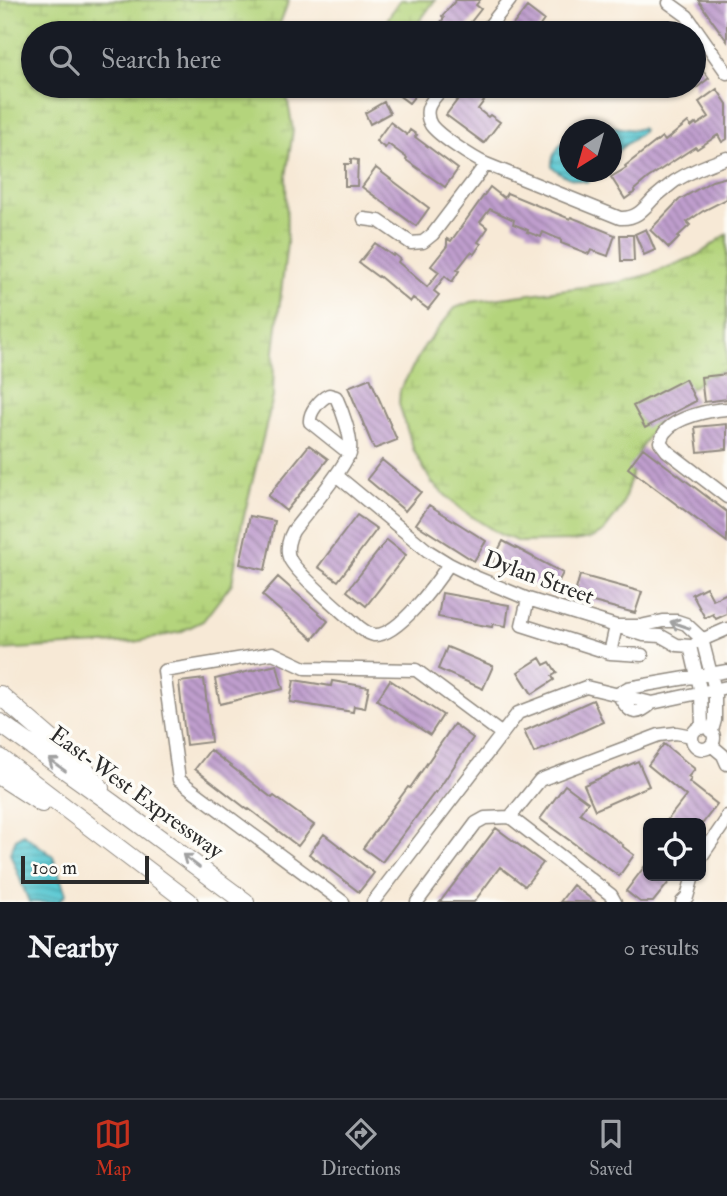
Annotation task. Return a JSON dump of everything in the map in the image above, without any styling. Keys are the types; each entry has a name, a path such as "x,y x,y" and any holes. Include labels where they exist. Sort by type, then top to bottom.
{"highway":[{"path":"0,695 82,766 113,804"},
{"name":"East-West Expressway","path":"0,723 245,902"},
{"path":"0,758 189,902"},
{"path":"0,776 59,814 89,827"}],"street":[{"path":"493,21 510,0"},
{"path":"669,3 691,21"},
{"path":"706,43 727,73"},
{"path":"435,98 429,106 429,121 439,133 471,156 485,164 625,219 640,212 684,176 700,167 727,158"},
{"path":"364,219 379,221 411,243 427,240 485,164"},
{"path":"727,409 710,410 674,423 664,433 660,442 667,451 727,497"},
{"name":"Dylan Street","path":"350,454 289,538 289,558 298,571 359,627 367,633 377,635 410,614 449,564"},
{"name":"Dylan Street","path":"336,475 428,551 449,564 528,598 644,635 661,636 677,645 690,646"},
{"path":"528,598 522,625 610,653 642,655"},
{"name":"Dylan Street","path":"616,626 677,621 686,624 702,639"},
{"path":"610,653 616,626"},
{"path":"700,731 713,737 711,745 704,749 694,744 700,731 701,693 690,646 727,629"},
{"path":"510,817 540,780 659,735 713,727 721,689 711,674 702,639"},
{"path":"343,902 179,780 164,671 273,653 305,668 416,670 502,734"},
{"path":"618,694 628,688 727,671"},
{"path":"373,902 518,713 586,687 652,703 721,689"},
{"path":"711,745 723,755 727,764"},
{"path":"706,848 727,816"},
{"path":"417,902 476,823 485,818 510,817 611,895 615,902"},
{"path":"682,902 687,897 692,881"}],"green space":[{"path":"0,0 289,0 281,21 21,21 21,98 287,98 293,130 286,177 287,243 274,351 273,397 242,524 232,583 203,621 180,632 135,642 0,650"},
{"path":"400,0 435,0 420,21 388,21"},
{"path":"727,234 727,369 707,377 676,399 638,453 622,507 603,532 592,538 573,541 520,542 501,535 463,511 432,483 414,451 399,404 400,390 425,345 455,308 471,302 620,282 651,274 698,255"}],"water":[{"path":"622,128 641,128 641,133 622,147"},
{"path":"559,147 559,173 552,166"},
{"path":"23,834 53,856 66,894 59,902 29,902 10,853 16,839"}],"building":[{"path":"456,0 480,0 476,5 481,9 472,21 442,21 442,16"},
{"path":"698,0 727,0 727,41 709,16"},
{"path":"527,7 544,20 543,21 516,21"},
{"path":"717,89 727,104 727,139 722,142 718,135 697,149 695,147 648,178 625,199 614,182 622,182 622,170 625,166 662,137 665,141 688,122 691,127 709,117 699,102"},
{"path":"459,98 486,98 478,109 500,122 484,143 446,115"},
{"path":"384,102 390,113 370,124 365,113"},
{"path":"390,122 407,135 410,130 417,135 415,137 458,169 445,187 388,144 385,148 376,141"},
{"path":"351,159 358,160 357,186 345,186 345,164 351,164"},
{"path":"376,168 429,208 416,226 362,187"},
{"path":"727,177 727,199 687,222 690,225 669,248 650,230 679,200 712,181"},
{"path":"490,187 504,198 507,193 615,235 608,256 591,250 589,254 561,243 561,240 543,232 541,237 527,232 528,230 513,224 514,220 490,209 480,222 488,228 478,242 481,244 457,270 459,271 452,282 445,276 434,291 439,295 428,309 413,298 410,302 359,263 375,243 400,259 398,262 427,287 439,272 431,266 447,246 447,239 451,241"},
{"path":"646,229 655,250 644,255 635,234"},
{"path":"620,235 633,235 634,261 621,261"},
{"path":"727,374 727,399 704,402 701,377"},
{"path":"370,378 397,440 374,449 348,387"},
{"path":"685,379 696,401 645,428 633,406"},
{"path":"727,424 727,449 698,452 695,427"},
{"path":"309,445 328,459 286,511 268,496"},
{"path":"643,448 727,512 727,542 628,468"},
{"path":"382,460 421,492 405,511 367,479"},
{"path":"429,505 486,541 474,561 416,524"},
{"path":"357,515 377,529 338,581 318,567"},
{"path":"250,516 275,521 265,570 240,564"},
{"path":"387,540 406,555 366,606 347,591"},
{"path":"503,541 563,573 552,594 492,562"},
{"path":"580,575 642,592 635,613 574,597"},
{"path":"278,577 328,621 313,639 262,595"},
{"path":"706,587 713,600 727,593 727,614 716,619 713,614 705,618 692,594"},
{"path":"442,593 509,605 506,626 493,624 492,627 438,617"},
{"path":"447,647 493,666 483,689 438,669"},
{"path":"540,658 544,665 550,662 557,673 552,676 554,680 532,694 518,672"},
{"path":"277,665 283,689 220,704 215,679"},
{"path":"204,679 211,742 186,745 179,682"},
{"path":"294,680 331,686 332,681 369,687 365,708 354,706 353,712 290,702"},
{"path":"390,680 443,715 430,735 377,700"},
{"path":"593,700 603,722 534,753 524,731"},
{"path":"454,724 473,738 436,793 382,862 363,848 408,787 410,788"},
{"path":"664,744 695,769 688,777 691,779 689,782 717,804 706,819 669,818 686,796 648,765"},
{"path":"210,750 272,798 274,796 314,825 298,846 195,769"},
{"path":"638,761 649,786 595,810 584,785"},
{"path":"565,785 588,802 580,813 634,855 619,876 540,819"},
{"path":"496,828 543,863 525,886 500,867 474,902 440,902"},
{"path":"324,834 374,873 359,892 309,854"},
{"path":"643,869 643,881 670,881 653,902 640,902 626,891"},
{"path":"573,885 595,902 560,902"}]}
